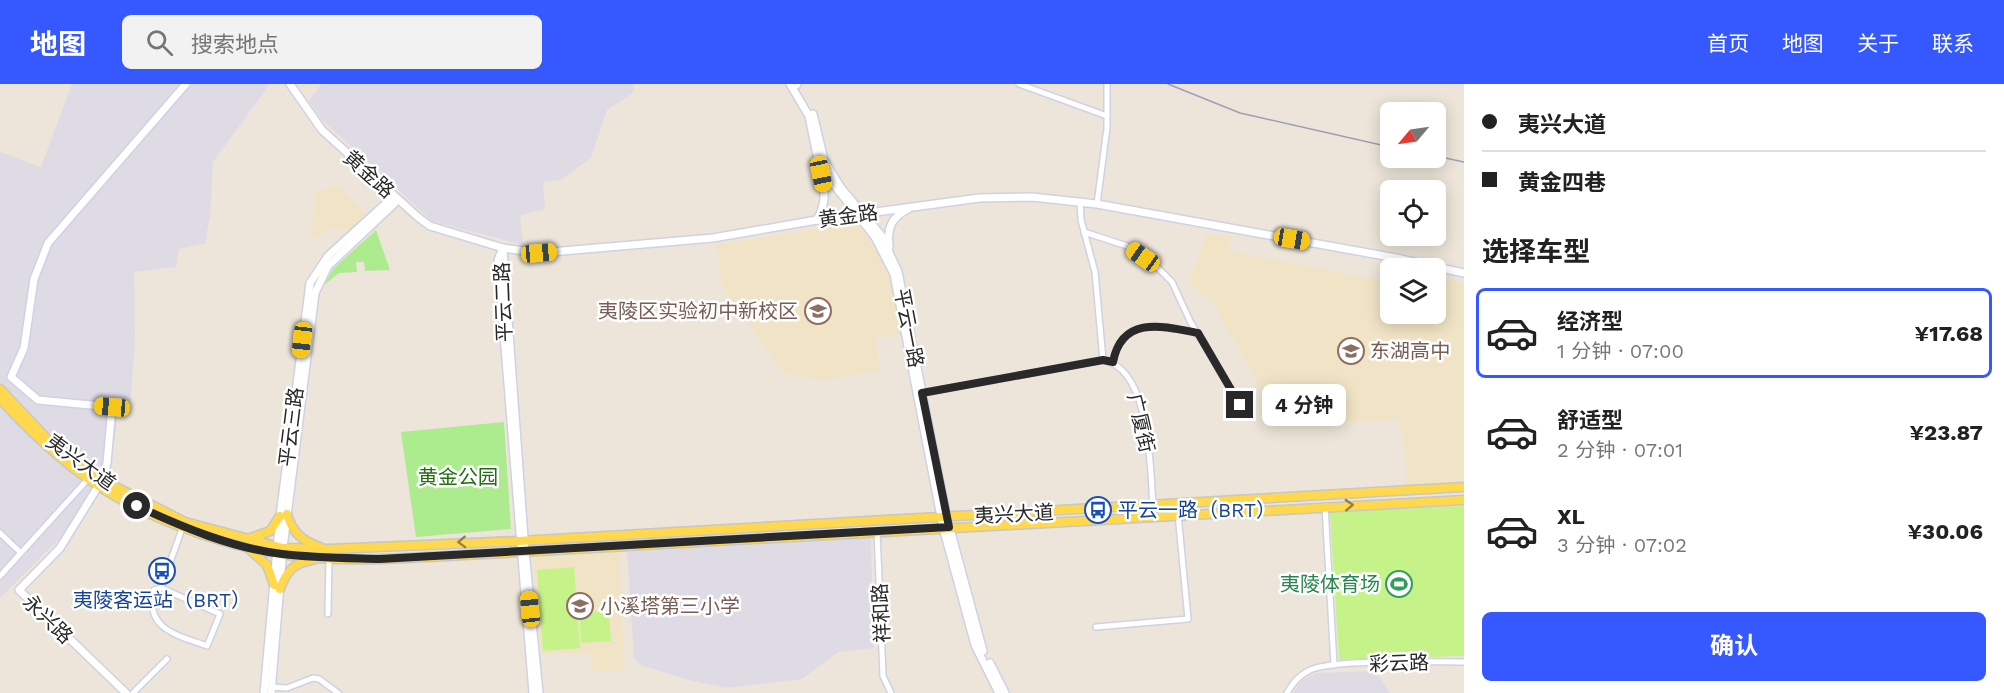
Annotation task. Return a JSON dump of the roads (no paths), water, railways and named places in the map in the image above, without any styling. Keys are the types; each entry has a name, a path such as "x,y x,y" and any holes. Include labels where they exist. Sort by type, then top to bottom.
{"main road":[{"path":"100,483 107,463 112,407 38,400 11,377 24,348 34,279 48,243 186,84"},
{"path":"285,84 318,131 395,200"},
{"name":"黄金路","path":"290,84 321,130 395,200 430,226 503,248 539,253 701,239 817,220 979,198 1032,196 1097,204 1396,258 1464,273"},
{"path":"795,84 809,116 825,192 822,211 817,220"},
{"path":"795,84 813,114 824,160 859,214"},
{"path":"817,155 825,173 859,214"},
{"name":"平云三路","path":"271,690 283,515 315,293 328,266 395,200"},
{"path":"890,249 890,228 894,219 912,207"},
{"name":"平云一路","path":"859,214 890,249 898,272 945,523 980,644 1005,693"},
{"name":"平云一路","path":"859,214 884,252 894,274 945,523 975,645 999,693"},
{"name":"平云二路","path":"503,248 533,693"},
{"name":"夷兴大道","path":"0,389 51,442 100,483"},
{"name":"夷兴大道","path":"0,399 44,445 88,479 184,524 280,551 329,553 380,559 877,531 1154,505 1464,487"},
{"name":"永兴路","path":"100,483 60,548 19,590 126,693"},
{"name":"夷兴大道","path":"329,553 522,541 1464,500"},
{"path":"244,542 263,536 283,515 301,539 329,553"},
{"path":"244,542 261,557 277,587"},
{"name":"平云二路","path":"522,551 539,693"},
{"path":"277,587 295,565 329,553"},
{"name":"平云三路","path":"264,693 277,587"}],"street":[{"path":"1019,84 1107,116"},
{"path":"1097,204 1107,116 1107,84"},
{"path":"1080,201 1084,232 1092,251 1103,360"},
{"path":"1084,232 1127,246 1159,268 1172,282 1198,333 1240,405"},
{"path":"922,393 1103,360 1113,362 1121,342 1132,331 1144,327 1160,325 1198,333"},
{"name":"广厦街","path":"1113,362 1136,389 1147,434 1154,505"},
{"path":"0,576 88,479"},
{"path":"1325,506 1334,665"},
{"path":"1096,627 1188,619 1178,514"},
{"path":"160,588 184,524"},
{"name":"祥和路","path":"877,531 883,676 891,693"},
{"path":"0,533 21,553"},
{"path":"328,614 329,553"},
{"path":"160,588 220,614 207,646 168,631 156,620 150,605 154,590 160,588"},
{"path":"133,693 167,660"},
{"name":"彩云路","path":"1287,693 1297,678 1311,669 1334,665 1464,662"},
{"path":"271,690 286,688 313,678 319,679 338,693"}],"railway":[{"path":"1168,84 1240,113 1380,145"},
{"path":"1446,158 1464,162"}],"place":[{"name":"夷陵区实验初中新校区","path":"818,311"},
{"name":"东湖高中","path":"1351,351"},
{"name":"平云一路（BRT）","path":"1098,510"},
{"name":"夷陵客运站（BRT）","path":"162,571"},
{"name":"夷陵体育场","path":"1399,584"},
{"name":"小溪塔第三小学","path":"580,606"}],"park label":[{"name":"黄金公园","path":"458,477"}]}
